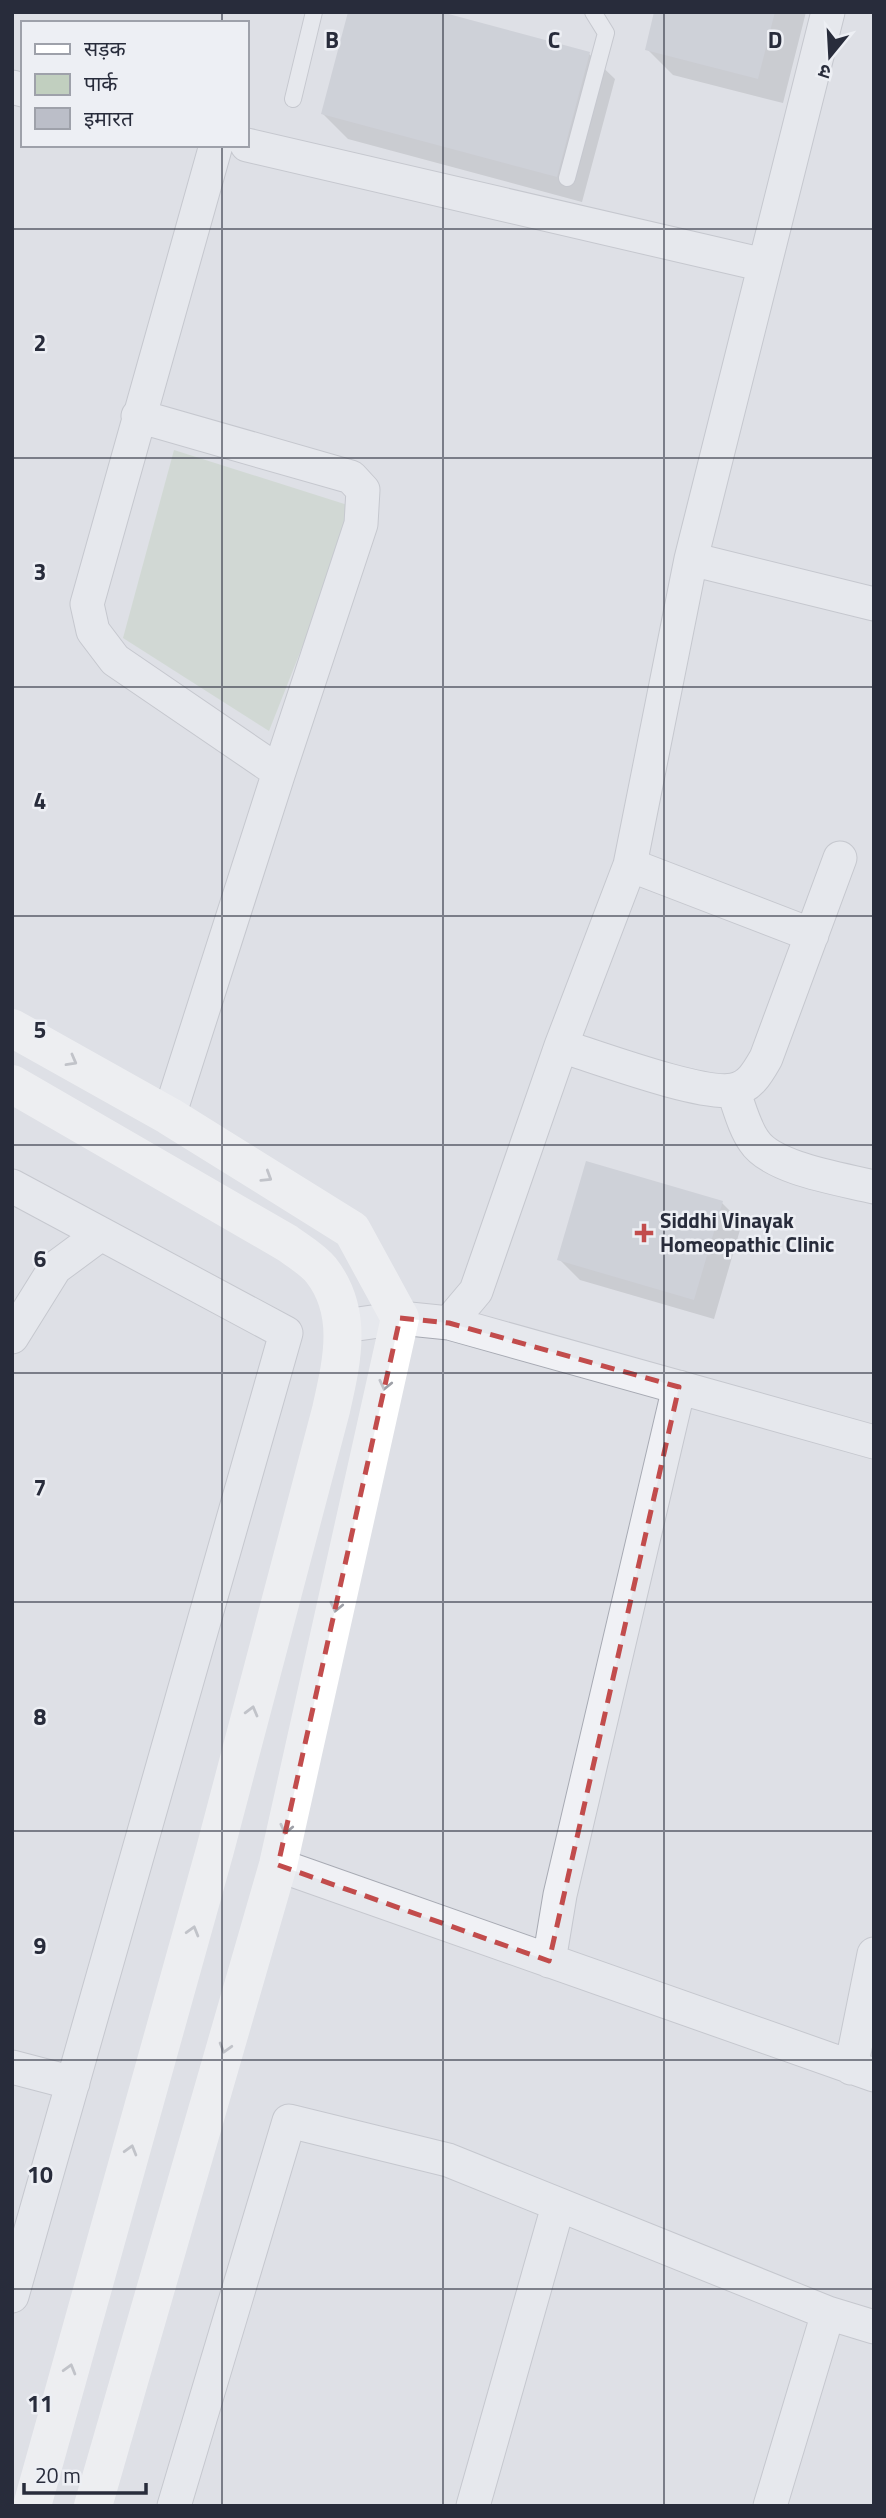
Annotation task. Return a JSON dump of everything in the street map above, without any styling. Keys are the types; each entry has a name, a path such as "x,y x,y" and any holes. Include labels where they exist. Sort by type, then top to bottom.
{"street":[{"path":"449,1322 476,1291 561,1046 629,865 691,559 828,12"},
{"path":"248,145 764,265"},
{"path":"215,147 87,604 93,631 115,660 279,772"},
{"path":"138,416 351,477 363,490 361,524 169,1116"},
{"path":"691,559 874,604"},
{"path":"561,1046 702,1089 733,1090 752,1082 766,1058 840,858"},
{"path":"629,865 812,935"},
{"path":"12,1028 169,1116 352,1230 400,1318 278,1865 93,2506"},
{"path":"12,1084 287,1243 319,1268 332,1288 345,1326 342,1360 331,1410 215,1850 32,2506"},
{"path":"733,1090 754,1142 768,1153 790,1165 874,1187"},
{"path":"12,1186 286,1333 12,2297"},
{"path":"12,1336 55,1268 101,1234"},
{"path":"345,1326 400,1318 449,1322 874,1442"},
{"path":"549,1961 563,1881 679,1387"},
{"path":"278,1865 862,2072 874,1954"},
{"path":"12,2067 73,2083"},
{"path":"174,2506 289,2121 448,2160 828,2313 874,2327"},
{"path":"473,2506 558,2206"},
{"path":"770,2506 828,2313"}],"lane":[{"path":"293,99 314,12"},
{"path":"567,178 606,33 593,12"}],"highlighted area":[{"path":"400,1318 449,1323 679,1387 549,1961 278,1865"}],"green space":[{"path":"174,450 357,508 269,731 123,638"}],"building":[{"path":"348,12 441,12 590,52 557,177 321,114"},
{"path":"654,12 775,12 758,79 645,50"},
{"path":"586,1161 723,1201 694,1300 557,1260"}],"place":[{"name":"Siddhi Vinayak Homeopathic Clinic","path":"644,1233"}]}
